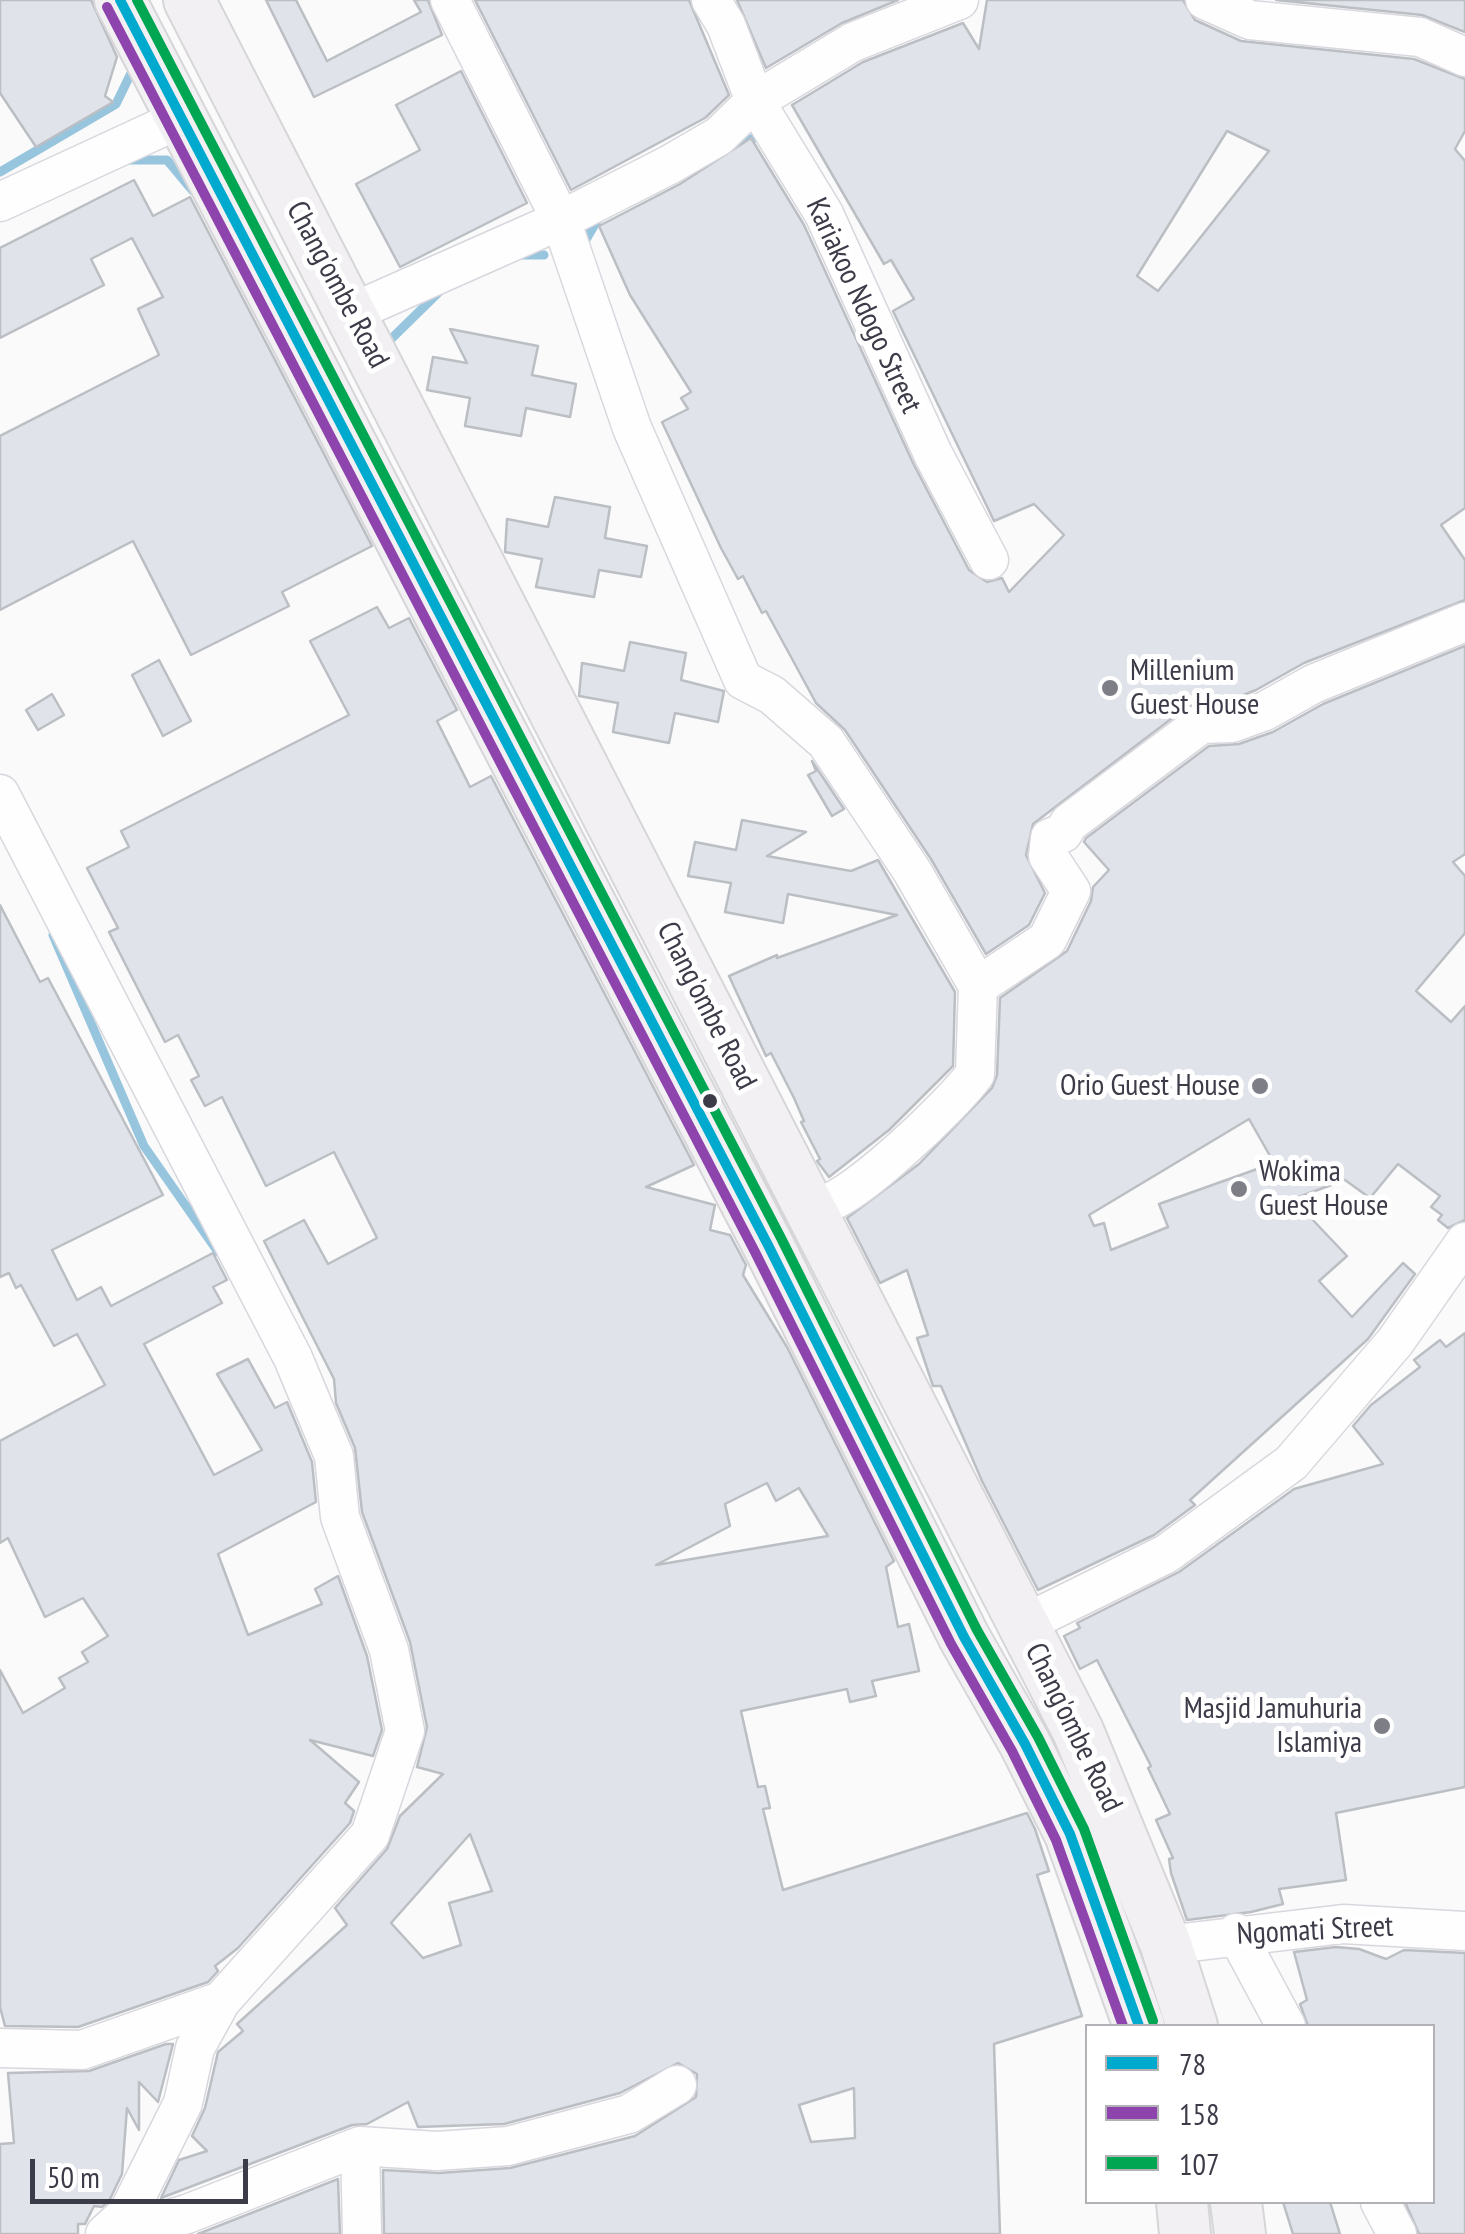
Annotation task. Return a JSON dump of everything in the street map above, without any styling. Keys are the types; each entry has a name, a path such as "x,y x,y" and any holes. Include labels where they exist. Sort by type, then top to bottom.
{"main road":[{"name":"Chang'ombe Road","path":"120,0 768,1246 964,1637 1025,1744 1070,1834 1137,2024"},
{"name":"Chang'ombe Road","path":"189,0 1024,1624 1101,1782 1166,1945 1191,2024"},
{"path":"1182,2204 1185,2234"},
{"path":"1236,2204 1240,2234"}],"street":[{"path":"450,0 562,220 632,428 742,680 772,695 826,742 912,871 978,986 974,1074 927,1124 855,1188 826,1203"},
{"name":"Kariakoo Ndogo Street","path":"711,0 726,25 754,100 824,214 925,437 989,560"},
{"path":"351,312 562,220 718,136 754,100 853,42 959,0"},
{"path":"1205,0 1250,20 1420,37 1465,57"},
{"path":"0,202 184,117"},
{"path":"978,986 1046,940 1071,890 1048,856 1050,838 1063,833 1069,823 1202,724 1232,723 1265,711 1313,684 1465,622"},
{"path":"0,794 293,1358 334,1456 340,1518 389,1650 404,1731 370,1836 222,2002 195,2048 183,2103 128,2213 105,2234"},
{"path":"1024,1624 1166,1554 1291,1463 1395,1342 1465,1242"},
{"name":"Ngomati Street","path":"1166,1945 1236,1933 1343,1924 1465,1931"},
{"path":"1236,1933 1285,2024"},
{"path":"0,2048 82,2050 222,2002"},
{"path":"172,2017 195,2048"},
{"path":"118,2234 188,2214 360,2146 437,2150 508,2146 630,2114 678,2085"},
{"path":"360,2146 362,2234"},
{"path":"1381,2204 1398,2234"}],"building":[{"path":"0,0 91,0 117,57 105,96 113,102 36,147 0,93"},
{"path":"266,0 296,0 327,61 421,12 414,0 428,0 442,35 314,97"},
{"path":"475,0 689,0 729,95 705,118 571,190"},
{"path":"737,0 898,0 842,23 766,68"},
{"path":"987,0 1183,0 1195,20 1241,41 1414,59 1465,79 1465,131 1455,149 1465,161 1465,508 1441,525 1465,560 1465,600 1304,663 1228,701 1188,706 1033,824 1026,855 1045,893 1029,925 986,954 931,859 845,730 816,703 766,611 762,613 743,576 738,579 721,548 662,422 688,409 681,398 691,392 630,295 599,226 680,184 751,138 804,225 913,463 969,570 987,582 1002,578 1009,592 1064,535 1034,504 994,521 893,311 914,299 891,260 884,264 792,105 863,62 963,23 979,49","holes":["1227,131 1269,151 1158,291 1137,276"]},
{"path":"1276,0 1465,0 1465,32 1422,15"},
{"path":"461,71 527,203 400,267 356,184 420,150 396,105"},
{"path":"134,180 153,216 190,197 372,546 282,592 289,606 191,655 133,541 0,610 0,436 159,355 138,309 163,297 132,238 91,259 104,285 0,338 0,248"},
{"path":"450,329 538,346 532,375 576,384 570,417 526,408 521,436 465,426 470,398 427,390 433,357 467,363"},
{"path":"555,497 610,507 605,538 647,546 641,577 599,570 594,597 536,587 542,559 505,552 507,519 548,527"},
{"path":"377,607 389,628 409,618 457,710 437,721 470,787 491,776 694,1165 646,1187 715,1205 710,1230 730,1235 746,1265 743,1275 787,1347 894,1561 886,1567 898,1627 909,1624 919,1671 872,1681 876,1696 850,1702 847,1689 741,1711 758,1787 765,1786 770,1808 763,1809 783,1890 1027,1813 1035,1829 1049,1871 1037,1875 1082,2016 994,2044 1000,2234 384,2234 383,2170 439,2173 510,2168 635,2136 696,2097 697,2074 678,2063 620,2093 504,2124 418,2127 408,2102 367,2124 352,2125 161,2198 179,2160 207,2151 192,2136 205,2108 218,2052 243,2031 237,2024 347,1925 335,1908 387,1849 400,1816 443,1774 417,1767 427,1727 410,1642 362,1512 355,1448 336,1403 334,1379 264,1241 304,1220 328,1264 377,1238 334,1152 266,1186 222,1097 205,1106 191,1080 199,1076 178,1035 165,1042 109,932 118,928 87,868 129,847 121,831 349,715 310,641","holes":["767,1483 776,1501 799,1488 828,1536 656,1565 730,1526 725,1504","470,1834 492,1891 449,1903 461,1945 423,1958 391,1923","854,2088 855,2138 811,2142 799,2105"]},
{"path":"630,642 686,653 681,680 724,691 718,722 675,713 669,743 613,732 618,703 579,696 582,663 624,671"},
{"path":"1465,646 1465,854 1453,862 1465,876 1465,933 1416,991 1451,1022 1465,1006 1465,1220 1448,1228 1438,1220 1442,1215 1431,1207 1440,1196 1398,1164 1370,1198 1345,1180 1293,1199 1347,1256 1319,1281 1352,1317 1403,1263 1415,1274 1368,1339 1190,1500 1195,1505 1154,1535 1038,1590 982,1481 941,1386 933,1386 917,1338 928,1335 907,1270 880,1283 847,1218 919,1164 992,1088 997,1075 1000,998 1067,951 1091,901 1093,887 1109,870 1084,842 1086,838 1209,746 1239,744 1273,732 1323,704","holes":["1249,1119 1274,1163 1159,1204 1168,1227 1111,1250 1104,1223 1094,1226 1089,1215"]},
{"path":"159,660 191,721 163,736 132,675"},
{"path":"52,694 64,715 38,730 26,710"},
{"path":"812,761 844,809 832,816 808,775 816,771"},
{"path":"742,820 806,832 767,856 851,871 878,860 955,992 953,1066 889,1130 829,1177 817,1161 820,1159 794,1098 771,1053 766,1056 729,976 777,955 897,915 788,894 783,923 725,912 731,883 688,876 695,842 736,850"},
{"path":"0,905 40,982 48,978 163,1195 52,1250 77,1300 101,1287 111,1306 213,1253 227,1280 213,1287 222,1303 144,1344 214,1475 262,1450 217,1374 248,1359 275,1408 287,1402 312,1462 316,1502 218,1554 248,1635 322,1604 315,1589 338,1576 367,1656 382,1730 373,1756 310,1740 359,1782 345,1803 354,1811 350,1823 238,1948 215,1966 218,1971 208,1982 78,2027 5,2026 0,2007 0,1670 23,1713 65,1688 59,1678 88,1662 82,1652 108,1636 83,1598 45,1617 8,1538 0,1543 0,1441 105,1385 77,1334 54,1346 21,1285 16,1288 9,1273 0,1277"},
{"path":"1465,1333 1465,1787 1336,1813 1346,1880 1279,1889 1283,1904 1187,1920 1171,1873 1169,1859 1173,1858 1156,1820 1170,1814 1148,1768 1151,1766 1097,1660 1080,1669 1064,1636 1080,1628 1077,1623 1179,1572 1294,1489 1383,1464 1353,1426 1371,1405 1420,1367 1414,1360 1440,1340 1446,1347"},
{"path":"1336,1947 1359,1949 1386,1959 1404,1950 1465,1953 1465,2234 1419,2234 1406,2204 1435,2204 1435,2024 1307,2024 1300,2004 1307,2000 1294,1952"},
{"path":"173,2044 158,2102 139,2082 139,2130 127,2108 122,2174 110,2199 102,2207 94,2206 85,2224 78,2224 78,2234 0,2234 0,2144 14,2143 8,2073 89,2071"},
{"path":"338,2179 340,2234 198,2234"},
{"path":"1284,2204 1331,2204 1340,2234 1293,2234"}],"waterway":[{"path":"0,172 116,104 134,67"},
{"path":"730,147 762,135"},
{"path":"129,160 167,160 193,191"},
{"path":"584,243 601,214"},
{"path":"517,255 544,255"},
{"path":"384,346 440,291"},
{"path":"53,935 144,1146 218,1252"}],"transit line":[{"name":"78","path":"120,0 768,1245 964,1637 1025,1744 1070,1834 1138,2024"},
{"name":"107","path":"137,0 781,1238 977,1630 1038,1737 1084,1829 1153,2021"},
{"name":"158","path":"107,7 755,1252 951,1644 1012,1751 1056,1840 1122,2024"}],"place":[{"name":"Millenium Guest House","path":"1110,688"},
{"name":"Orio Guest House","path":"1260,1086"},
{"name":"Wokima Guest House","path":"1239,1189"},
{"name":"Masjid Jamuhuria Islamiya","path":"1382,1726"}]}
